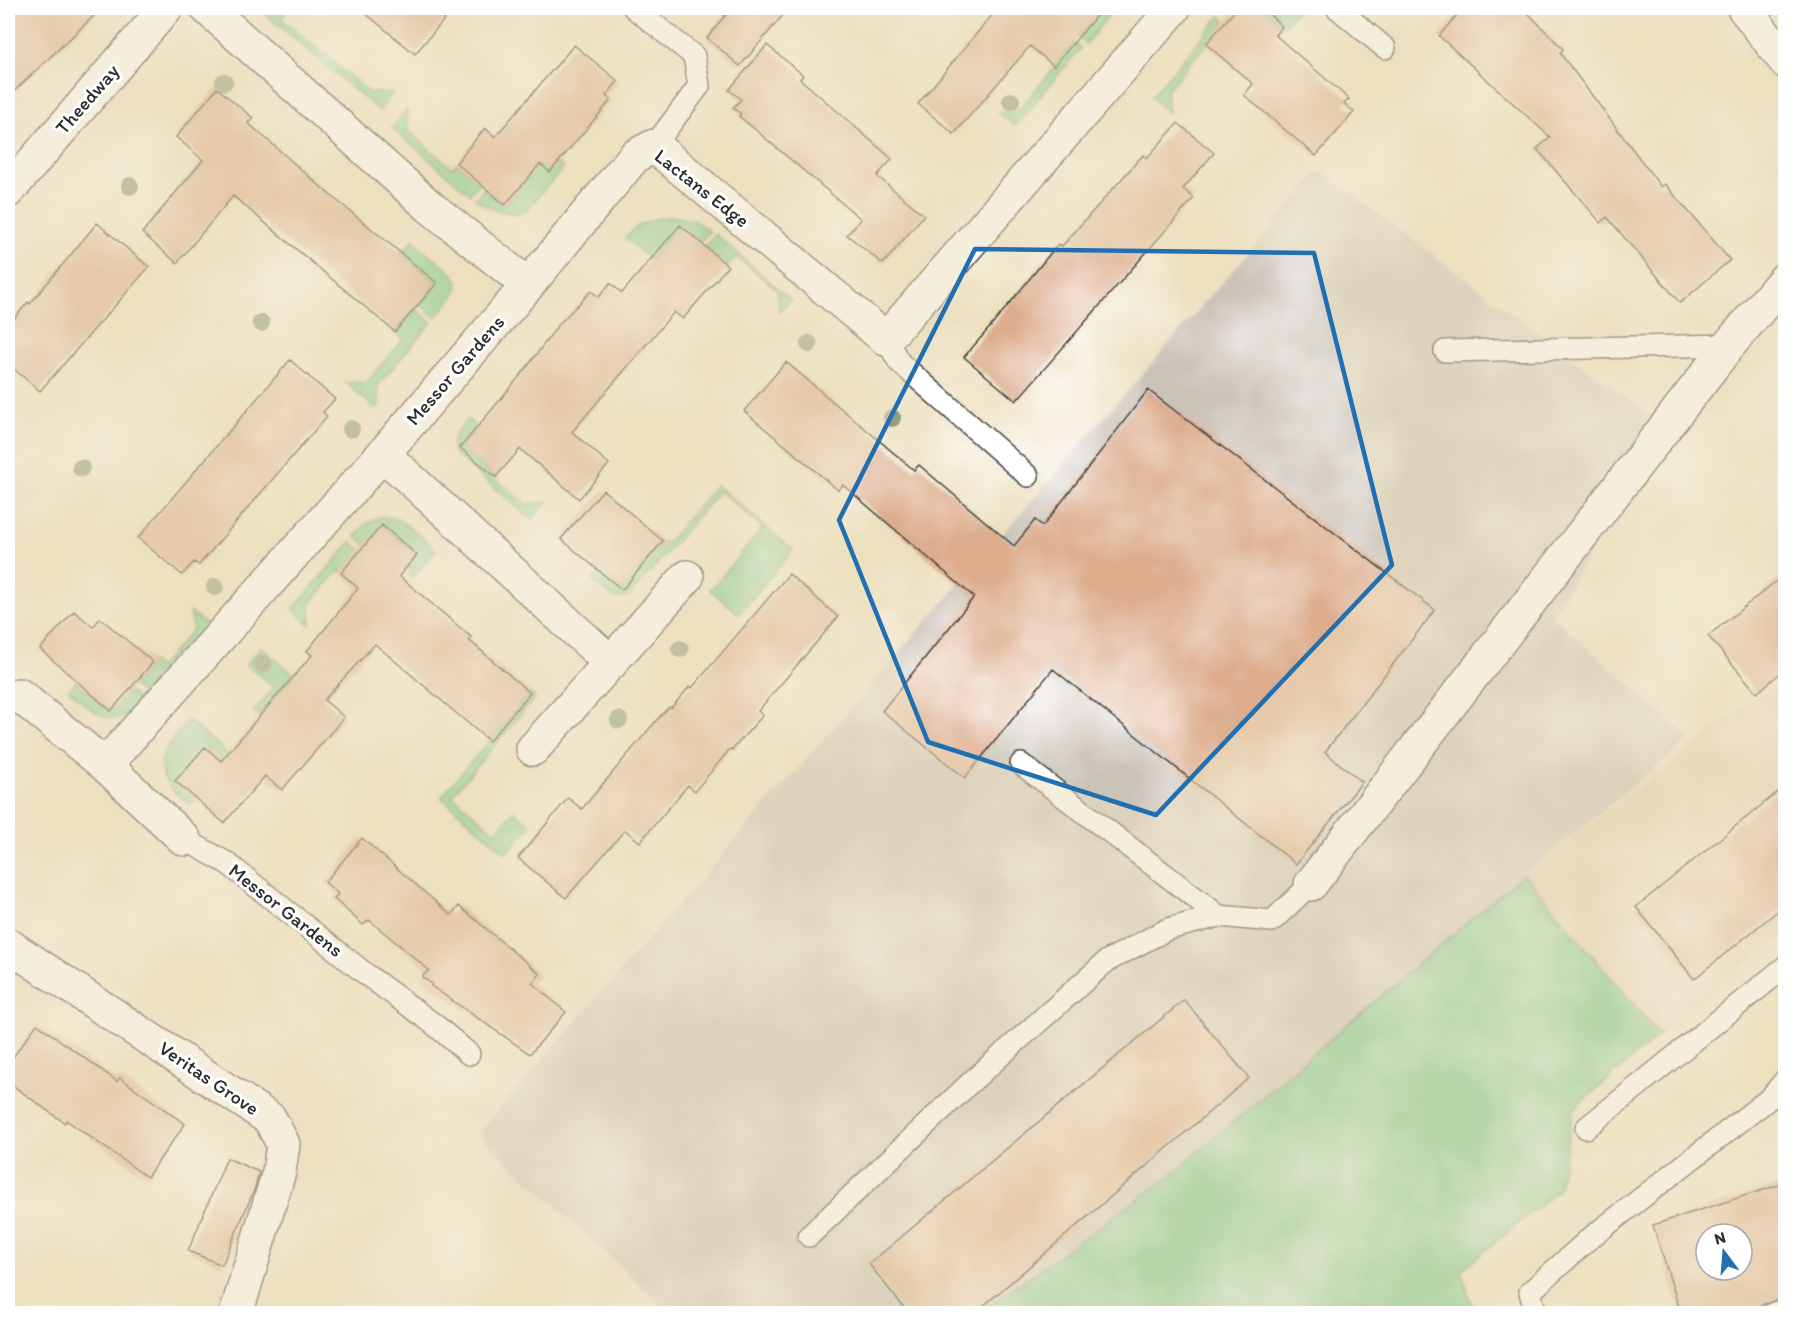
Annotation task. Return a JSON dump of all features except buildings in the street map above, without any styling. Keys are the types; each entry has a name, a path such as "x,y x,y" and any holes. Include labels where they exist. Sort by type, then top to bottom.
{"street":[{"name":"Theedway","path":"8,190 166,8"},
{"path":"207,8 429,206 528,285"},
{"path":"886,339 1174,8"},
{"path":"1744,8 1785,62"},
{"name":"Lactans Edge","path":"528,285 635,156 654,146 886,339"},
{"path":"1311,884 1729,345 1785,278"},
{"name":"Messor Gardens","path":"105,765 382,454 528,285"},
{"path":"382,454 611,663"},
{"path":"533,749 687,577"},
{"name":"Messor Gardens","path":"13,691 105,765 184,839"},
{"name":"Veritas Grove","path":"8,945 270,1119 283,1144 279,1172 236,1314"}],"lane":[{"path":"634,8 694,56 699,86 654,146"},
{"path":"1337,8 1385,48"},
{"path":"886,339 899,362 1028,476"},
{"path":"1445,351 1729,345"},
{"path":"1021,764 1219,916"},
{"name":"Messor Gardens","path":"184,839 227,863 367,975 435,1024 469,1054"},
{"path":"809,1236 970,1083 1107,961 1168,929 1219,916 1272,921 1311,884"},
{"path":"1586,1128 1784,973"},
{"path":"1536,1314 1530,1292 1589,1239 1770,1098 1785,1079"},
{"path":"1772,1314 1785,1309"}],"highlighted area":[{"path":"975,249 1314,253 1392,565 1156,815 928,742 839,520"}],"shaded area":[{"path":"1320,171 1666,427 1552,616 1691,739 1524,874 1169,1177 978,1313 670,1313 478,1134"},
{"path":"1785,675 1785,933 1659,1035 1524,874"}],"green space":[{"path":"258,8 290,8 281,18 370,93 393,93 379,111"},
{"path":"1084,8 1112,8 1086,44 1078,37 1095,17"},
{"path":"1262,8 1299,8 1283,26"},
{"path":"1220,16 1226,21 1166,91 1168,112 1151,97"},
{"path":"1073,43 1081,48 1015,126 997,112 1018,110"},
{"path":"407,110 408,131 452,168 456,163 479,183 470,194 392,128"},
{"path":"540,163 550,172 558,163 563,168 525,212 499,211 475,199 484,188 505,205"},
{"path":"671,216 693,220 710,231 700,242 679,225 650,260 625,238 645,222"},
{"path":"715,234 791,300 779,312 777,290 737,257 728,266 705,246"},
{"path":"413,240 453,274 458,282 456,294 436,318 420,304 437,283 401,253"},
{"path":"415,308 432,322 378,385 379,406 376,409 346,383 367,382 403,339 395,332"},
{"path":"468,419 477,428 460,448 526,504 548,502 532,520 454,454 453,439"},
{"path":"716,485 793,550 739,614 710,590 763,528 720,491 629,596 614,597 593,580 600,571 622,590 663,541 666,544"},
{"path":"379,517 396,519 403,523 417,532 436,550 412,578 409,575 412,572 406,567 417,555 383,525 365,544 355,536 365,525"},
{"path":"351,542 361,550 341,573 338,571 310,604 311,625 293,609"},
{"path":"190,612 207,625 146,697 133,686 153,662 159,668 193,629"},
{"path":"261,647 295,675 259,716 254,712 274,687 246,664"},
{"path":"76,681 111,711 128,691 141,702 122,717 104,716 95,712 69,690"},
{"path":"530,693 535,698 452,795 495,832 514,811 531,825 506,853 441,797"},
{"path":"188,720 228,754 222,762 205,747 196,798 190,804 172,789 165,780 162,770 162,761 169,744"},
{"path":"1524,874 1659,1035 1574,1109 1558,1190 1461,1271 1475,1313 978,1313 1169,1177"}]}
